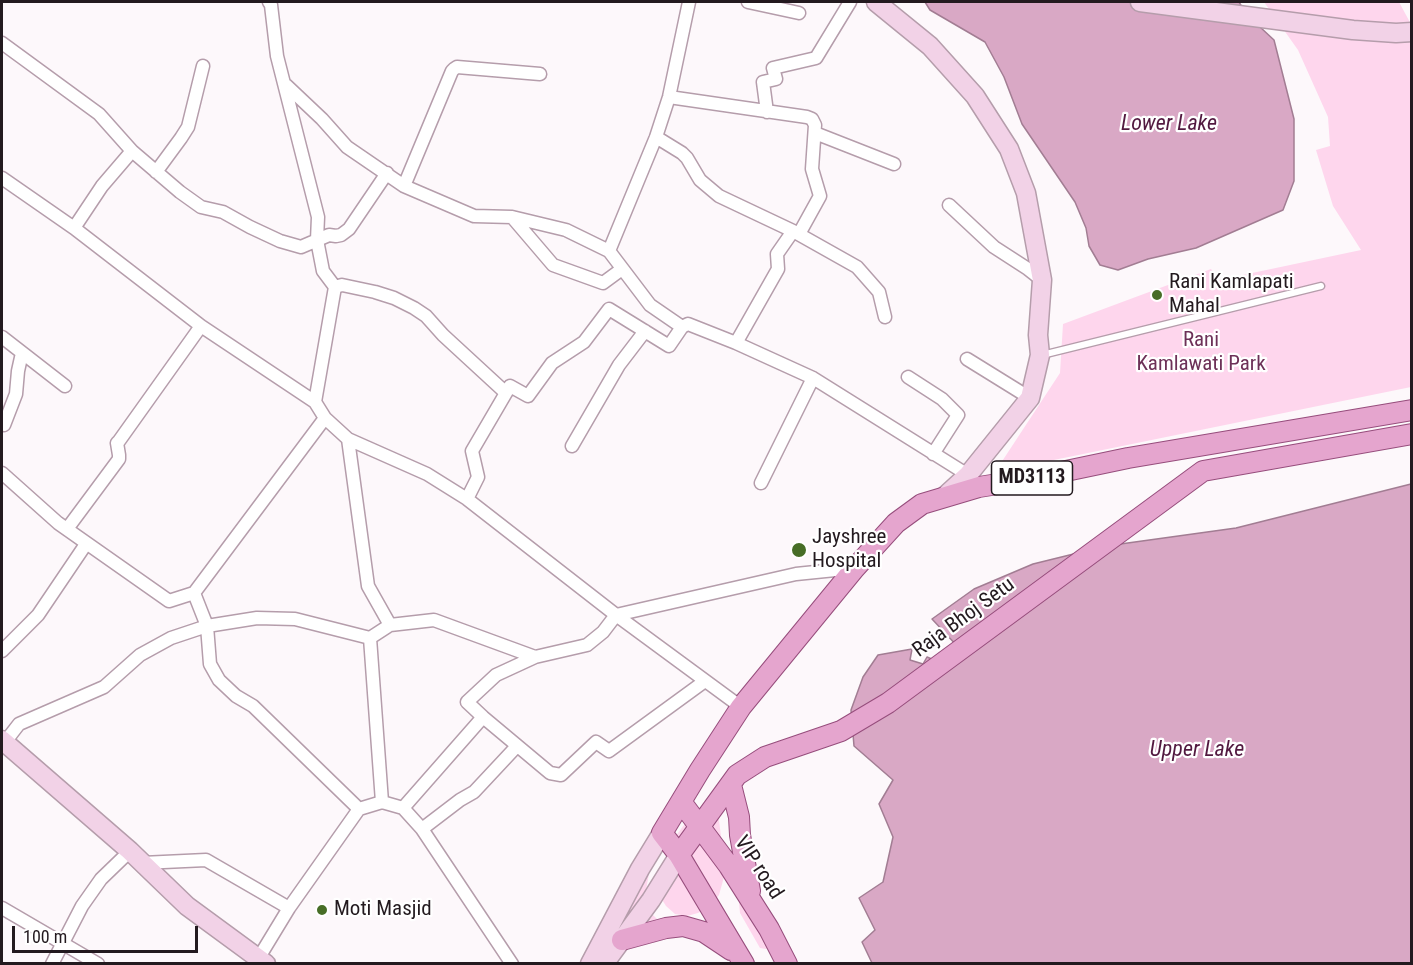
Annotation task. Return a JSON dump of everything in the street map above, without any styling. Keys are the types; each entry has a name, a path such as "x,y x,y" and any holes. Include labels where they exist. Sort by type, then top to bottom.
{"main road":[{"path":"876,2 930,46 975,96 1009,149 1026,193 1042,280 1038,335 1040,355 1030,398 968,475 945,496"},
{"path":"1140,2 1353,30 1412,32"},
{"name":"MD3113","path":"741,707 855,568 896,523 922,504 979,487 1128,458 1412,410"},
{"name":"Raja Bhoj Setu","path":"679,855 734,780 765,757 841,731 888,704 1203,471 1412,434"},
{"path":"590,963 640,870 741,707"},
{"path":"2,743 136,857 187,906 262,961"},
{"path":"734,780 740,835 753,903"},
{"name":"VIP road","path":"682,803 729,866 769,929 787,963"},
{"path":"663,833 679,855 741,959"},
{"path":"604,963 651,900 679,855"},
{"path":"622,940 666,928 683,926 704,932 741,959"}],"street":[{"path":"269,2 277,56 318,217 317,240 322,271 335,287 315,402"},
{"path":"609,251 656,137 669,97 689,2"},
{"path":"748,2 799,13"},
{"path":"767,112 763,82 776,79 773,68 816,58 850,2"},
{"path":"2,43 99,114 132,151 201,207 223,212 280,241 301,247 329,235 341,235 349,229 387,173"},
{"path":"156,172 188,127 203,66"},
{"path":"404,186 454,69 457,67 540,74"},
{"path":"284,84 322,119 347,147 404,186 474,216 512,217 566,230 609,251 650,305 682,327"},
{"path":"669,97 807,117 812,119 815,125 812,169 820,196 796,233 777,254 778,269 736,343"},
{"path":"815,133 894,164"},
{"path":"656,137 682,153 700,180 719,196 796,233 857,267 879,292 885,318"},
{"path":"74,228 102,186 132,151"},
{"path":"2,178 74,228 201,326 315,402 325,418 348,439 427,474 467,499 616,615 741,707"},
{"path":"949,205 994,247 1042,280"},
{"path":"512,217 553,266 603,283 622,269"},
{"path":"335,287 342,285 394,297 414,308 426,316 443,335 506,393"},
{"path":"467,499 478,477 472,451 510,386 528,396 552,363 585,342 609,309 669,346 682,327 688,324 813,378 968,475"},
{"path":"68,529 119,459 117,447 119,441 201,326"},
{"path":"572,446 619,365 645,331"},
{"path":"2,337 65,386"},
{"path":"4,425 16,394 22,353"},
{"path":"967,359 1030,398"},
{"path":"908,377 942,399 958,415 933,454"},
{"path":"761,483 813,378"},
{"path":"2,473 58,523 169,602 194,593 325,418"},
{"path":"348,439 368,586 390,625"},
{"path":"2,651 38,615 86,544"},
{"path":"705,681 609,752 596,742 561,774 550,772 467,702 496,675 535,657 586,645 603,632 616,615 796,574 855,568"},
{"path":"194,593 207,626 210,664 219,680 236,696 253,706 359,809"},
{"path":"2,743 19,724 104,687 140,655 171,638 207,626 257,618 295,619 370,638 390,625 434,620 535,657"},
{"path":"370,638 382,802"},
{"path":"403,808 483,717"},
{"path":"422,829 474,792 517,746"},
{"path":"262,961 289,908 359,809 382,802 403,808 422,829 512,963"},
{"path":"52,963 82,906 101,879 136,857 206,860 289,908"},
{"path":"2,908 98,963"}],"lane":[{"path":"1040,355 1321,286"}],"green space":[{"name":"Rani Kamlawati Park","path":"1264,2 1399,2 1412,26 1411,387 995,472 1060,373 1063,324 1211,269 1219,280 1361,250 1333,206 1316,150 1330,146 1328,117 1298,50"},
{"path":"713,813 719,820 723,854 724,877 719,895 709,907 698,913 687,916 675,914 661,898 673,840 689,818"},
{"path":"651,862 645,896 649,911 657,919 627,929 610,940"},
{"path":"738,893 769,947 766,949 760,948 740,913"}],"water":[{"name":"Lower Lake","path":"925,2 1239,2 1246,14 1274,40 1294,119 1294,181 1283,210 1196,248 1148,259 1118,270 1100,265 1089,246 1086,228 1075,202 1022,124 1004,77 985,42 930,10"},
{"name":"Upper Lake","path":"1411,484 1411,963 872,963 862,942 875,930 859,898 883,882 893,837 879,804 893,780 854,746 851,710 863,677 878,655 912,649 910,660 923,664 927,657 946,665 959,648 932,619 974,589 1033,564 1106,546 1236,528"}],"place":[{"name":"Rani Kamlapati Mahal","path":"1157,295"},
{"name":"Jayshree Hospital","path":"799,550"},
{"name":"Moti Masjid","path":"322,910"}]}
